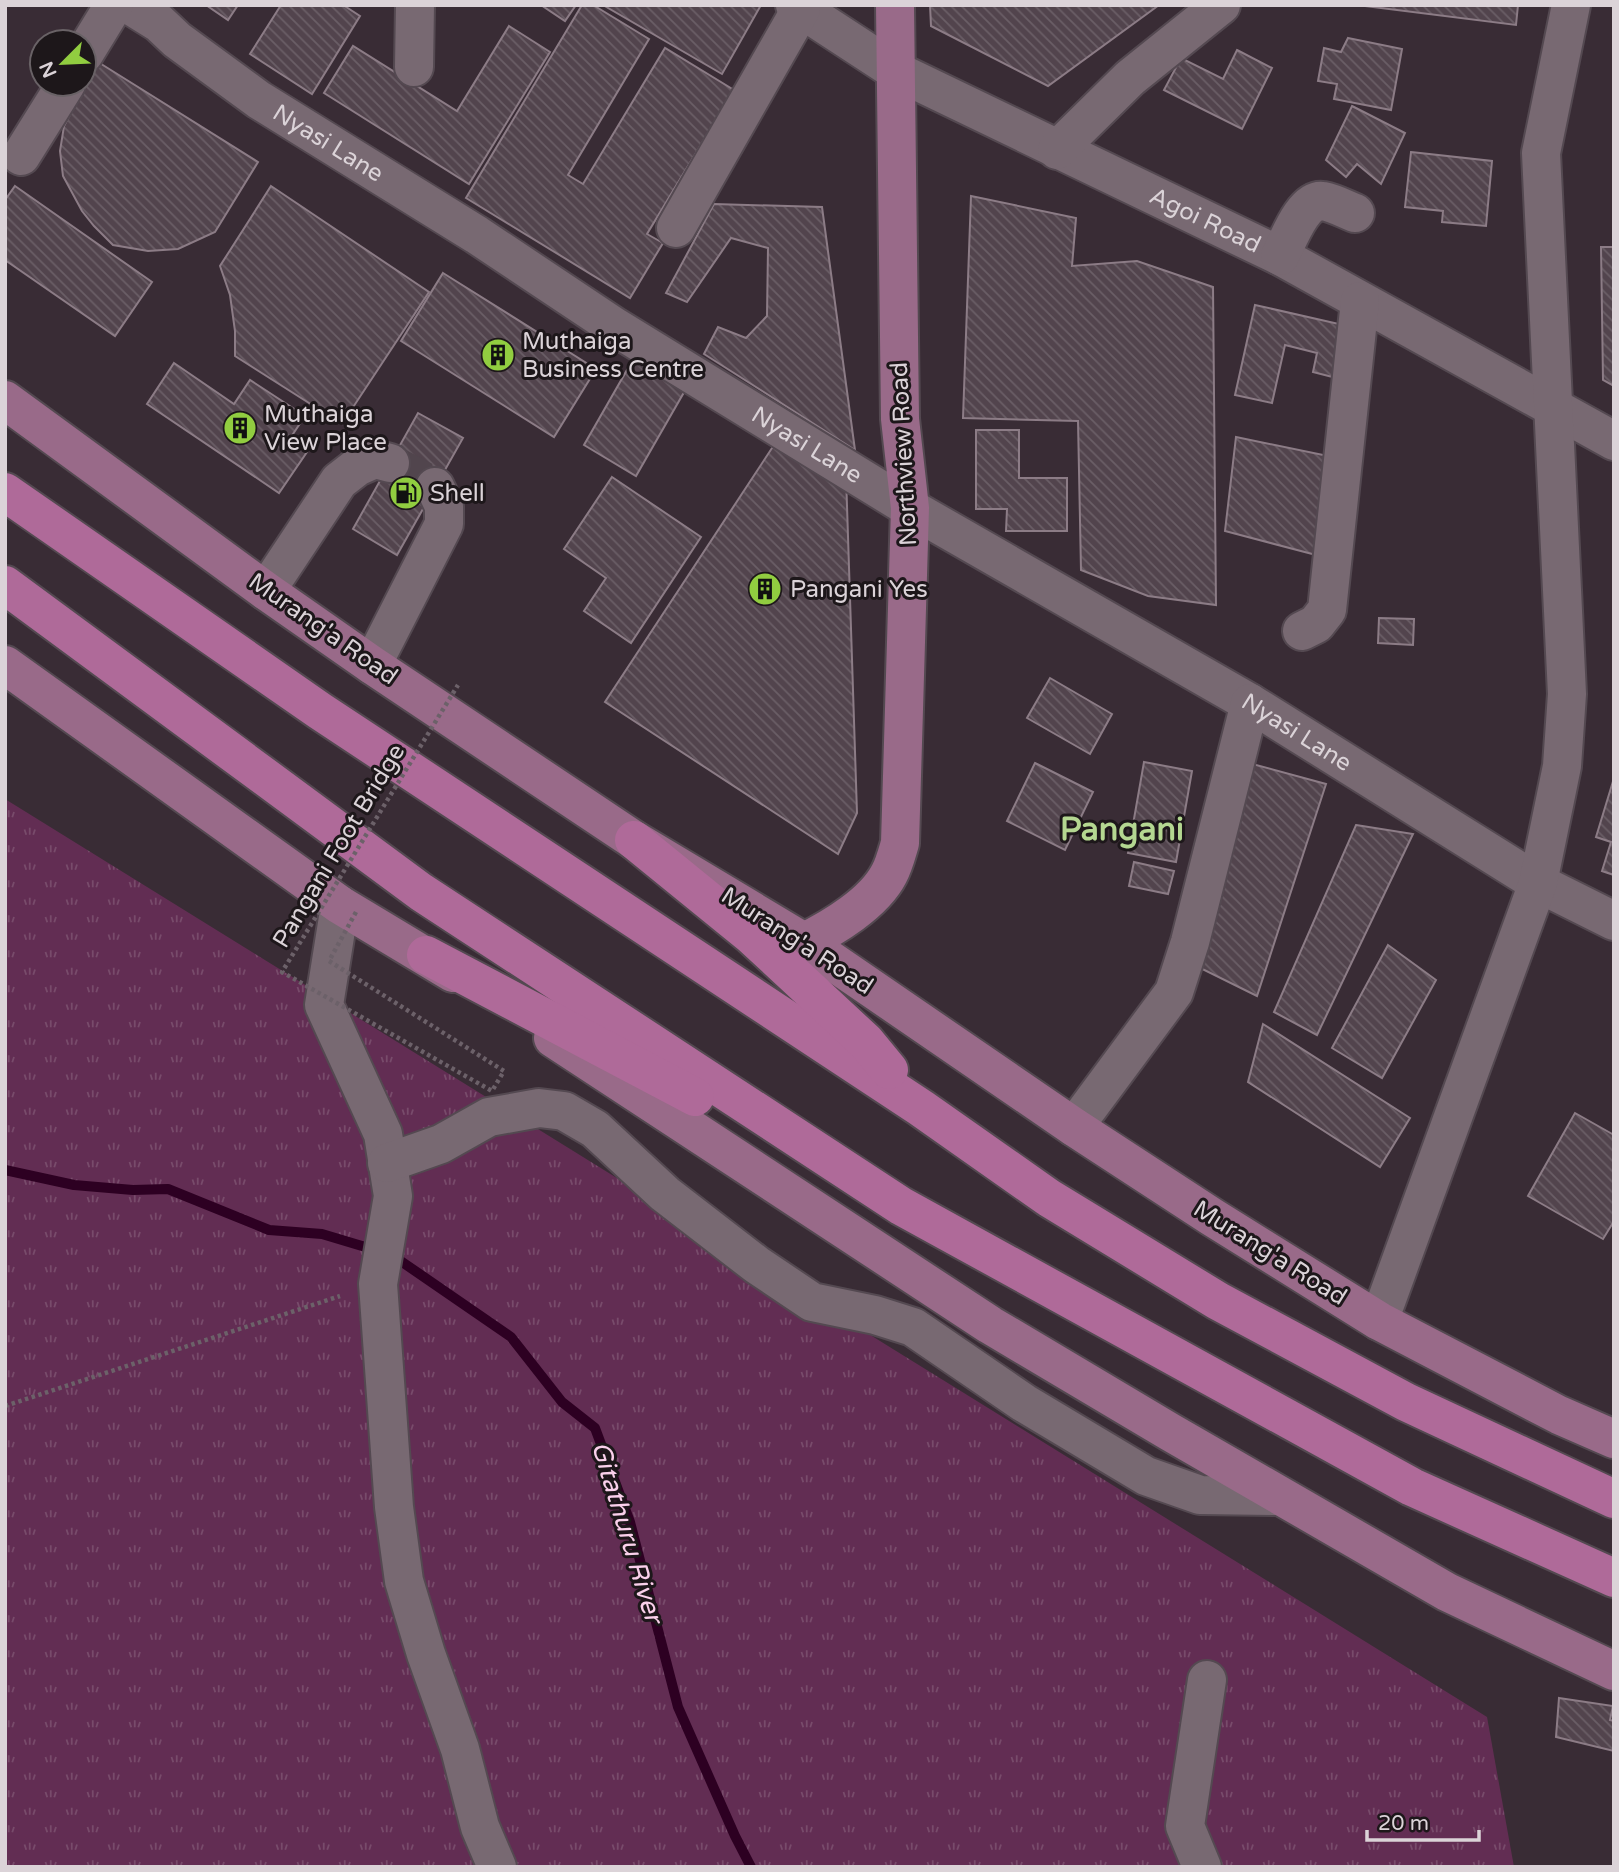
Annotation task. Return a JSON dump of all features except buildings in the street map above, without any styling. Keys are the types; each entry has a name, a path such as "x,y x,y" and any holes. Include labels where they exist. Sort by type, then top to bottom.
{"highway":[{"path":"5,492 320,711 921,1108 1049,1198 1218,1301 1406,1402 1614,1499"},
{"path":"5,585 421,891 901,1206"},
{"path":"634,840 752,936 866,1042 921,1108"},
{"path":"426,955 901,1206 1412,1486 1614,1577"}],"main road":[{"name":"Northview Road","path":"804,942 834,928 870,897 889,875 900,843 910,508 900,419 895,5"},
{"name":"Murang'a Road","path":"5,400 372,665 634,840 804,942 1073,1127 1212,1217 1378,1321 1559,1415 1612,1433"},
{"path":"5,664 348,909 426,955 990,1325 1447,1592 1614,1671"}],"street":[{"path":"98,31 114,5"},
{"name":"Nyasi Lane","path":"130,5 159,23 177,40 259,100 477,235 615,327 910,508 1251,704 1538,883 1614,921"},
{"path":"414,67 415,5"},
{"path":"1057,150 1130,78 1183,38 1220,5"},
{"path":"1378,1321 1538,883 1562,765 1567,694 1542,153 1572,5"},
{"path":"676,228 798,7"},
{"name":"Agoi Road","path":"798,7 896,71 1280,256 1614,441"},
{"path":"21,156 57,98"},
{"path":"1280,256 1305,209 1312,203 1321,201 1355,213"},
{"path":"1301,631 1316,624 1327,610 1360,301"},
{"path":"266,590 339,481 357,467 375,459 390,463"},
{"path":"372,665 444,524 444,506 435,488"},
{"path":"1073,1127 1174,992 1190,942 1251,704"},
{"path":"348,909 324,1005 383,1134 390,1180 377,1284 394,1507 404,1581 426,1654 460,1749 480,1827 497,1867"},
{"path":"390,1180 441,1144 489,1117 538,1108 564,1111 595,1129 666,1194 757,1265 812,1302 875,1315 913,1327 1024,1403 1146,1476 1200,1494 1279,1496"},
{"path":"1202,1867 1185,1826 1207,1680"}],"path":[{"name":"Pangani Foot Bridge","path":"348,909 329,961 503,1071 492,1091 282,972 458,685"},
{"path":"5,1406 377,1284"}],"green space":[{"path":"5,799 1487,1717 1514,1867 5,1867"}],"waterway":[{"name":"Gitathuru River","path":"5,1170 74,1185 133,1190 168,1189 269,1230 322,1234 392,1255 511,1337 562,1402 595,1428 630,1522 678,1707 751,1867"}],"tunnel":[{"path":"390,463 435,487"}],"place":[{"name":"Muthaiga Business Centre","path":"498,355"},
{"name":"Muthaiga View Place","path":"240,428"},
{"name":"Shell","path":"406,493"},
{"name":"Pangani Yes","path":"765,589"}],"district":[{"name":"Pangani","path":"1122,830"}]}
